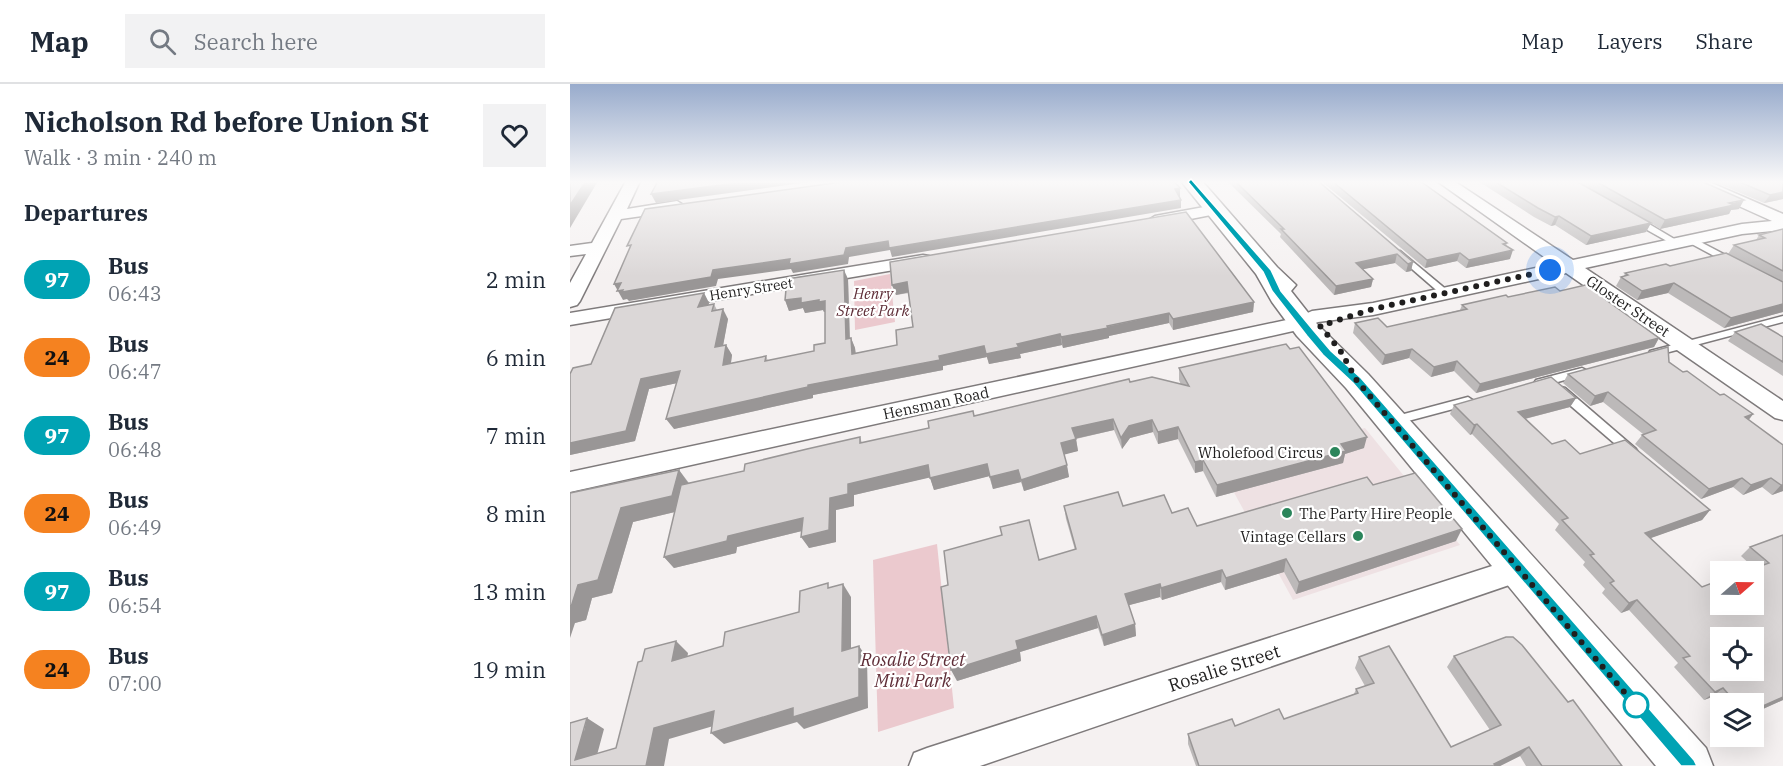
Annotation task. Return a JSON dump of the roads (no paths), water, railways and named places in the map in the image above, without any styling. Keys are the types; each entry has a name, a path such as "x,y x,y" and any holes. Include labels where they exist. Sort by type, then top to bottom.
{"main road":[{"path":"1217,213 1268,272 1277,291 1311,322 1327,353 1357,381 1393,421 1688,766"}],"street":[{"path":"570,301 616,215 631,213"},
{"path":"1138,224 1199,213"},
{"name":"Gloster Street","path":"1491,213 1783,412"},
{"path":"1762,213 1779,221"},
{"name":"Hensman Road","path":"570,482 1779,221"},
{"path":"570,251 598,247"},
{"name":"Henry Street","path":"570,319 938,258"},
{"name":"Rosalie Street","path":"927,766 1520,569"}],"lane":[{"path":"1628,215 1741,267"},
{"path":"1394,250 1445,293"},
{"path":"1640,356 1783,319"},
{"path":"1527,386 1594,368"},
{"path":"1549,380 1644,461"},
{"path":"1393,421 1484,397"}],"place":[{"name":"Wholefood Circus","path":"1335,452"},
{"name":"The Party Hire People","path":"1287,513"},
{"name":"Vintage Cellars","path":"1358,536"}],"park label":[{"name":"Henry Street Park","path":"873,302"},
{"name":"Rosalie Street Mini Park","path":"913,669"}]}
